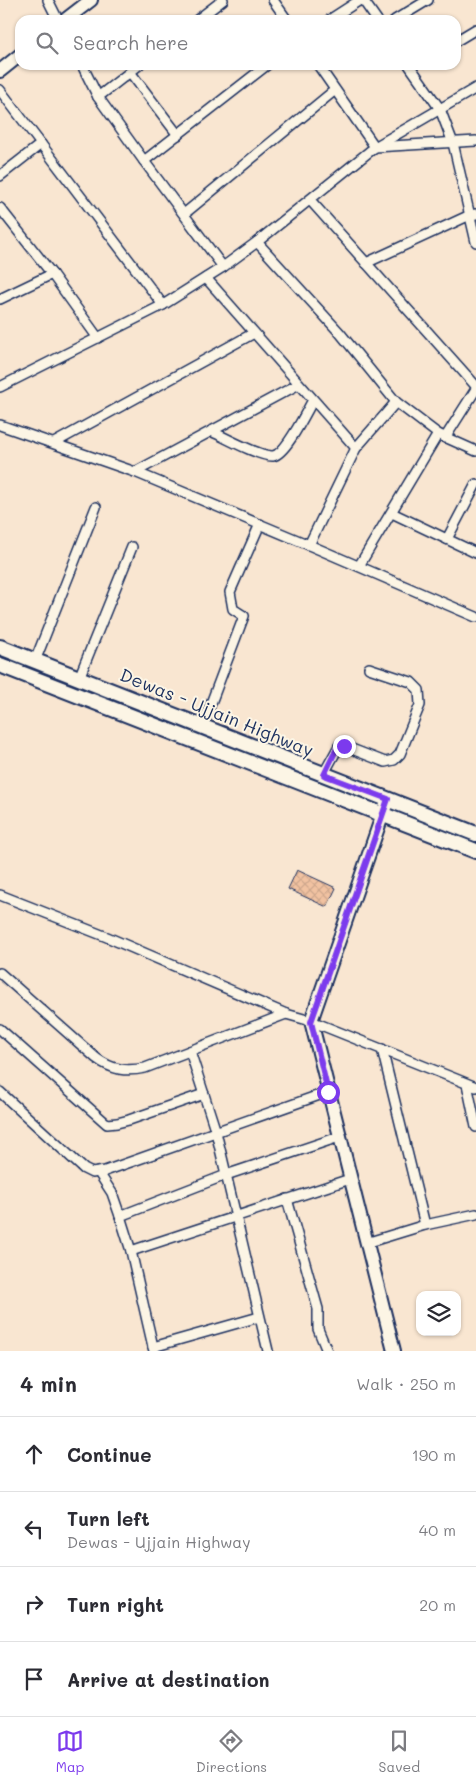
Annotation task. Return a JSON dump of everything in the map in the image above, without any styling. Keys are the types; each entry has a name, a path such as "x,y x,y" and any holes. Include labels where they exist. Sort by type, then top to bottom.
{"main road":[{"name":"Dewas - Ujjain Highway","path":"0,647 476,834"},
{"name":"Dewas - Ujjain Highway","path":"0,665 476,851"}],"street":[{"path":"48,0 56,15"},
{"path":"72,15 91,0"},
{"path":"203,15 222,0"},
{"path":"273,0 284,15"},
{"path":"337,15 361,0 373,15"},
{"path":"403,15 428,0"},
{"path":"461,38 476,29"},
{"path":"0,71 15,59"},
{"path":"85,70 98,96 223,267"},
{"path":"98,96 133,70"},
{"path":"144,161 261,70"},
{"path":"321,70 375,147"},
{"path":"415,70 440,109 453,143 473,215 476,242"},
{"path":"130,72 178,135"},
{"path":"0,387 163,305 206,278 258,242 375,147 476,88"},
{"path":"0,90 163,305"},
{"path":"184,214 335,90"},
{"path":"375,147 476,141"},
{"path":"0,176 41,144"},
{"path":"310,200 476,388 441,436 359,566"},
{"path":"0,208 52,274 98,338"},
{"path":"366,263 473,215"},
{"path":"258,242 340,333 396,402 441,436 476,451"},
{"path":"0,299 52,274"},
{"path":"206,278 356,448"},
{"path":"54,444 254,332"},
{"path":"134,472 300,384"},
{"path":"211,432 264,455 274,456 283,450 313,400"},
{"path":"309,545 356,448 396,402"},
{"path":"0,424 134,472 476,617"},
{"path":"447,539 476,484"},
{"path":"35,661 96,507"},
{"path":"392,513 476,553"},
{"path":"202,727 244,616 233,609 230,592 260,524"},
{"path":"79,678 132,547"},
{"path":"324,775 338,746 344,746 385,762 394,760 400,754 420,705 419,690 411,682 369,668"},
{"path":"388,799 311,1022 394,1351"},
{"path":"0,895 107,937 286,1014 382,1049 472,1086 476,1126"},
{"path":"0,973 96,1058 107,1066 118,1070 145,1068 286,1014"},
{"path":"0,1029 107,1124 129,1120 204,1094"},
{"path":"382,1049 425,1225"},
{"path":"190,1052 216,1132 268,1351"},
{"path":"0,1092 84,1169 92,1173 99,1173 328,1092"},
{"path":"120,1216 226,1175 339,1137"},
{"path":"99,1173 112,1193 131,1251 153,1349 259,1317"},
{"path":"131,1251 350,1179"},
{"path":"287,1199 318,1310 318,1329 327,1351"},
{"path":"366,1243 425,1225 476,1214"}],"building":[{"path":"297,870 336,888 327,907 288,889"}],"route":[{"path":"328,1092 311,1022 388,799 324,775 338,746 344,746"}]}
